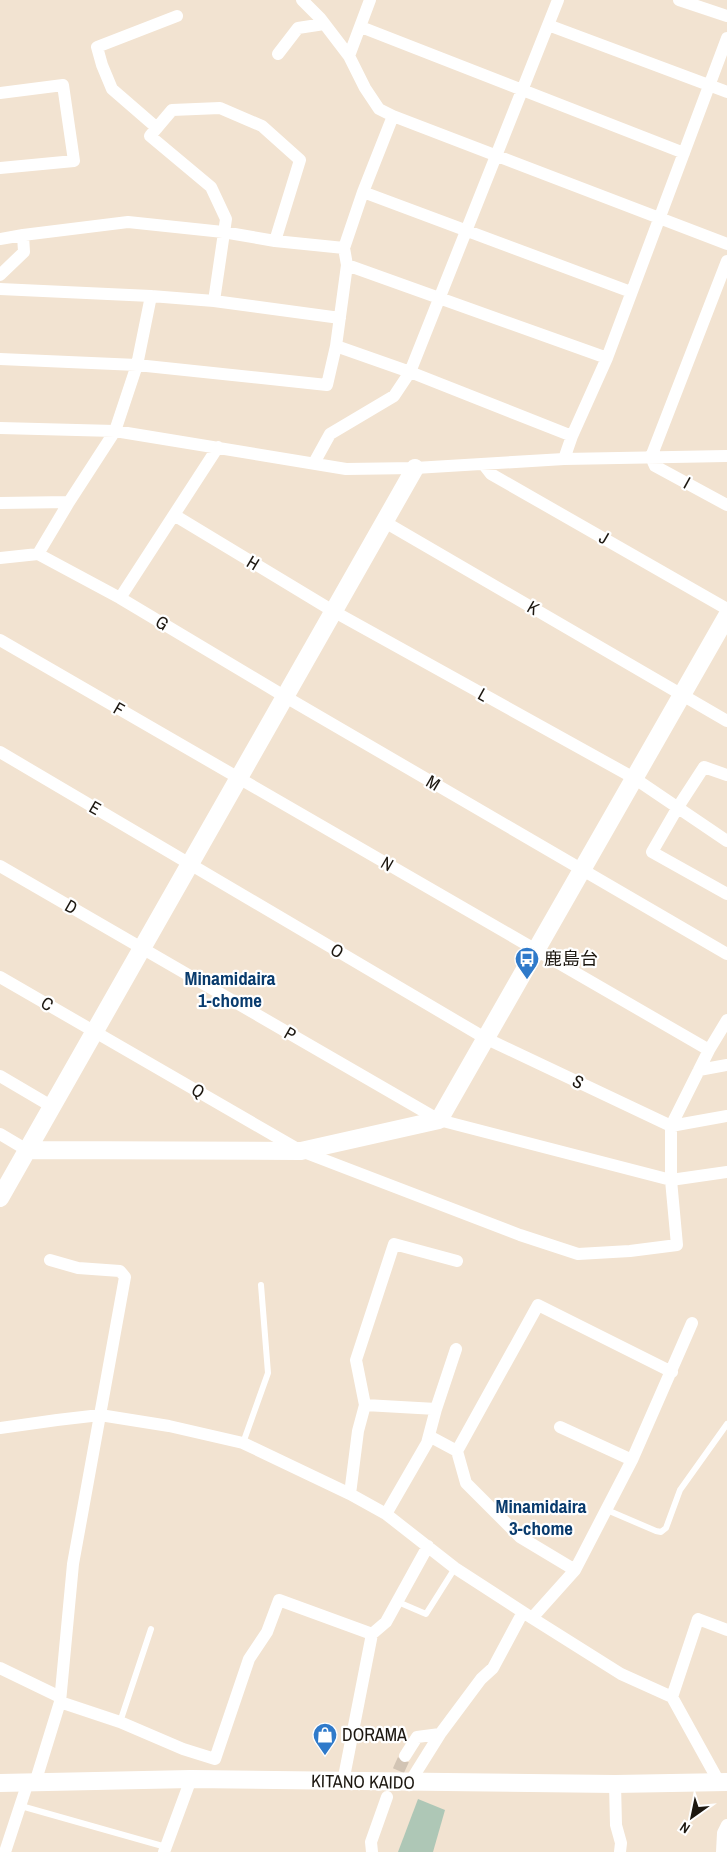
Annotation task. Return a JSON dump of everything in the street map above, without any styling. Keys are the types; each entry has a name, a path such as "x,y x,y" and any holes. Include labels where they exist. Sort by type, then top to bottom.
{"street":[{"path":"302,0 349,56 365,88 379,109 727,244"},
{"path":"349,56 370,0"},
{"path":"314,463 330,434 394,396 410,372 558,0"},
{"path":"679,0 727,16"},
{"path":"157,128 112,89 97,47 178,16"},
{"path":"278,54 298,28 324,24"},
{"path":"548,25 727,92"},
{"path":"361,27 684,152"},
{"path":"564,459 572,436 607,358 727,38"},
{"path":"0,93 63,84 74,161 0,168"},
{"path":"214,302 226,219 210,187 150,136 172,110 220,108 262,126 300,160 275,241"},
{"path":"0,359 137,365 328,385 336,346 347,265 344,248 363,192 393,116"},
{"path":"363,192 631,292"},
{"path":"0,239 128,222 344,248"},
{"path":"0,275 24,252 23,235"},
{"path":"651,457 727,261"},
{"path":"347,265 607,358"},
{"path":"0,289 151,296 340,318"},
{"path":"0,558 38,554 115,431 137,365 151,296"},
{"path":"336,346 410,372 572,436"},
{"path":"0,428 115,431 346,469 484,465 564,459 727,456"},
{"path":"120,598 218,448"},
{"name":"I","path":"651,457 655,466 727,505"},
{"name":"J","path":"484,465 491,474 727,609"},
{"path":"0,1198 415,468"},
{"path":"0,504 69,502"},
{"name":"H","path":"174,515 332,611"},
{"name":"K","path":"384,521 727,721"},
{"name":"G","path":"38,554 120,598 284,696"},
{"name":"L","path":"332,611 634,778 727,841"},
{"path":"0,1134 27,1150 301,1151 439,1120 727,616"},
{"name":"F","path":"0,640 238,778"},
{"name":"M","path":"284,696 727,954"},
{"name":"E","path":"0,752 189,864"},
{"path":"727,775 704,767 652,852 727,894"},
{"name":"N","path":"238,778 709,1050"},
{"name":"O","path":"189,864 486,1038"},
{"name":"D","path":"0,866 141,948"},
{"name":"P","path":"141,948 439,1120 671,1180"},
{"name":"C","path":"0,977 94,1031"},
{"path":"727,1020 709,1050 671,1126 671,1180 727,1172"},
{"name":"Q","path":"94,1031 301,1151 520,1235 578,1254 630,1251 678,1245 671,1180"},
{"name":"S","path":"486,1038 671,1126"},
{"path":"699,1070 727,1065"},
{"path":"0,1076 51,1106"},
{"path":"671,1126 727,1116"},
{"path":"350,1494 358,1431 365,1405 356,1360 394,1244 457,1261"},
{"path":"5,1852 20,1806 32,1782 60,1699 73,1564 125,1277 120,1271 78,1268 50,1260"},
{"path":"575,1570 520,1536 466,1483 457,1451 538,1305 672,1372"},
{"path":"410,1782 440,1734 481,1679 493,1668 527,1615 575,1570 632,1460 692,1323"},
{"path":"386,1514 427,1443 456,1349"},
{"path":"365,1405 436,1409"},
{"path":"0,1428 100,1415 169,1426 243,1443 350,1494 386,1514 455,1568 527,1615 622,1674 672,1697 723,1782"},
{"path":"560,1427 632,1460"},
{"path":"429,1436 457,1451"},
{"path":"343,1782 372,1634 386,1622 428,1546"},
{"path":"212,1779 215,1758 249,1660 267,1632 279,1600 372,1634"},
{"path":"672,1697 698,1620 727,1630"},
{"path":"0,1668 60,1699 120,1722 183,1750 215,1758"},
{"path":"404,1756 417,1737 440,1734"},
{"path":"165,1849 191,1779"},
{"name":"KITANO KAIDO","path":"0,1783 191,1779 614,1784 723,1782"},
{"path":"614,1784 616,1825 621,1843 620,1852"},
{"path":"372,1852 371,1842 388,1796"},
{"path":"722,1852 723,1833 727,1825"}],"lane":[{"path":"243,1443 268,1372 261,1285"},
{"path":"607,1510 656,1532 661,1532 666,1528 680,1490 727,1424"},
{"path":"398,1602 426,1614 455,1568"},
{"path":"120,1722 151,1629"},
{"path":"20,1806 165,1849"}],"green space":[{"path":"418,1799 445,1810 433,1852 398,1852"}],"tunnel":[{"path":"391,1787 405,1756"}],"place":[{"name":"鹿島台","path":"527,980"},
{"name":"DORAMA","path":"325,1756"}],"district":[{"name":"Minamidaira 1-chome","path":"230,989"},
{"name":"Minamidaira 3-chome","path":"541,1517"}]}
